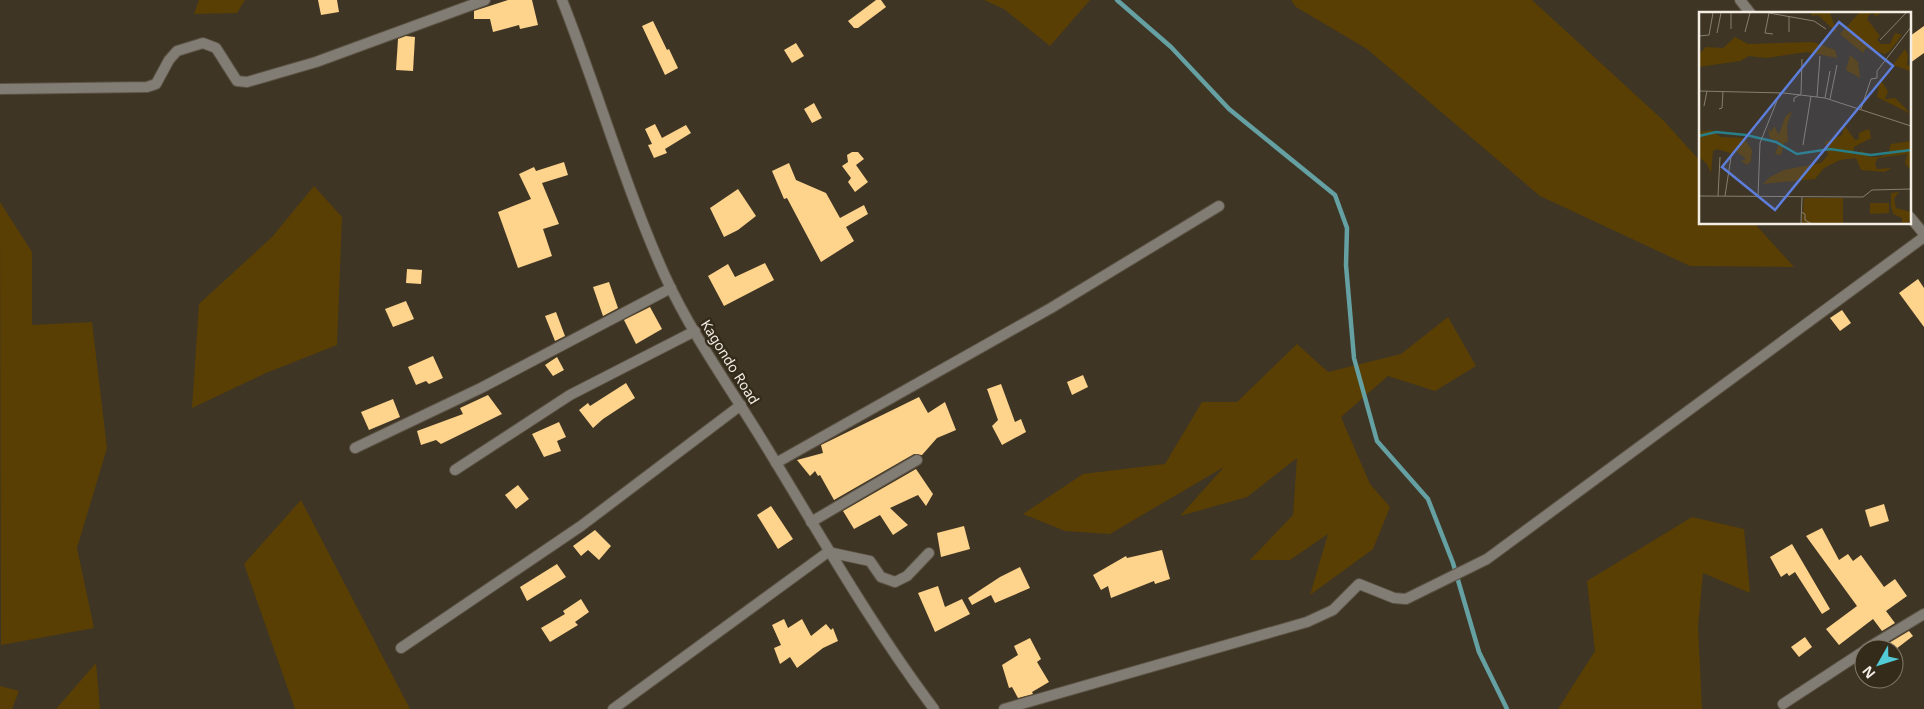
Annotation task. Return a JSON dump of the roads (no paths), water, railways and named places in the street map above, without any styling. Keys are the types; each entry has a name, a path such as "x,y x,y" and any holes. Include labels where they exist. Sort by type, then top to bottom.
{"street":[{"path":"0,89 147,87 156,84 169,60 177,51 203,43 216,48 237,82 247,82 316,62 485,0"},
{"name":"Kagondo Road","path":"562,0 652,247 671,288 828,552 902,665 934,709"},
{"path":"1740,0 1749,12"},
{"path":"776,463 1052,308 1219,206"},
{"path":"1004,709 1307,622 1333,610 1359,584 1394,598 1406,599 1487,559 1924,235 1912,220"},
{"path":"355,448 481,388 671,288"},
{"path":"455,470 570,395 695,331"},
{"path":"401,648 581,526 741,405"},
{"path":"811,522 917,460"},
{"path":"613,709 828,552 870,561 881,577 895,582 907,576 929,553"},
{"path":"1883,639 1924,614"},
{"path":"1784,704 1854,657"}],"waterway":[{"path":"1117,0 1171,47 1229,109 1335,195 1347,228 1346,265 1354,358 1377,441 1428,499 1453,563 1479,652 1507,709"}]}
